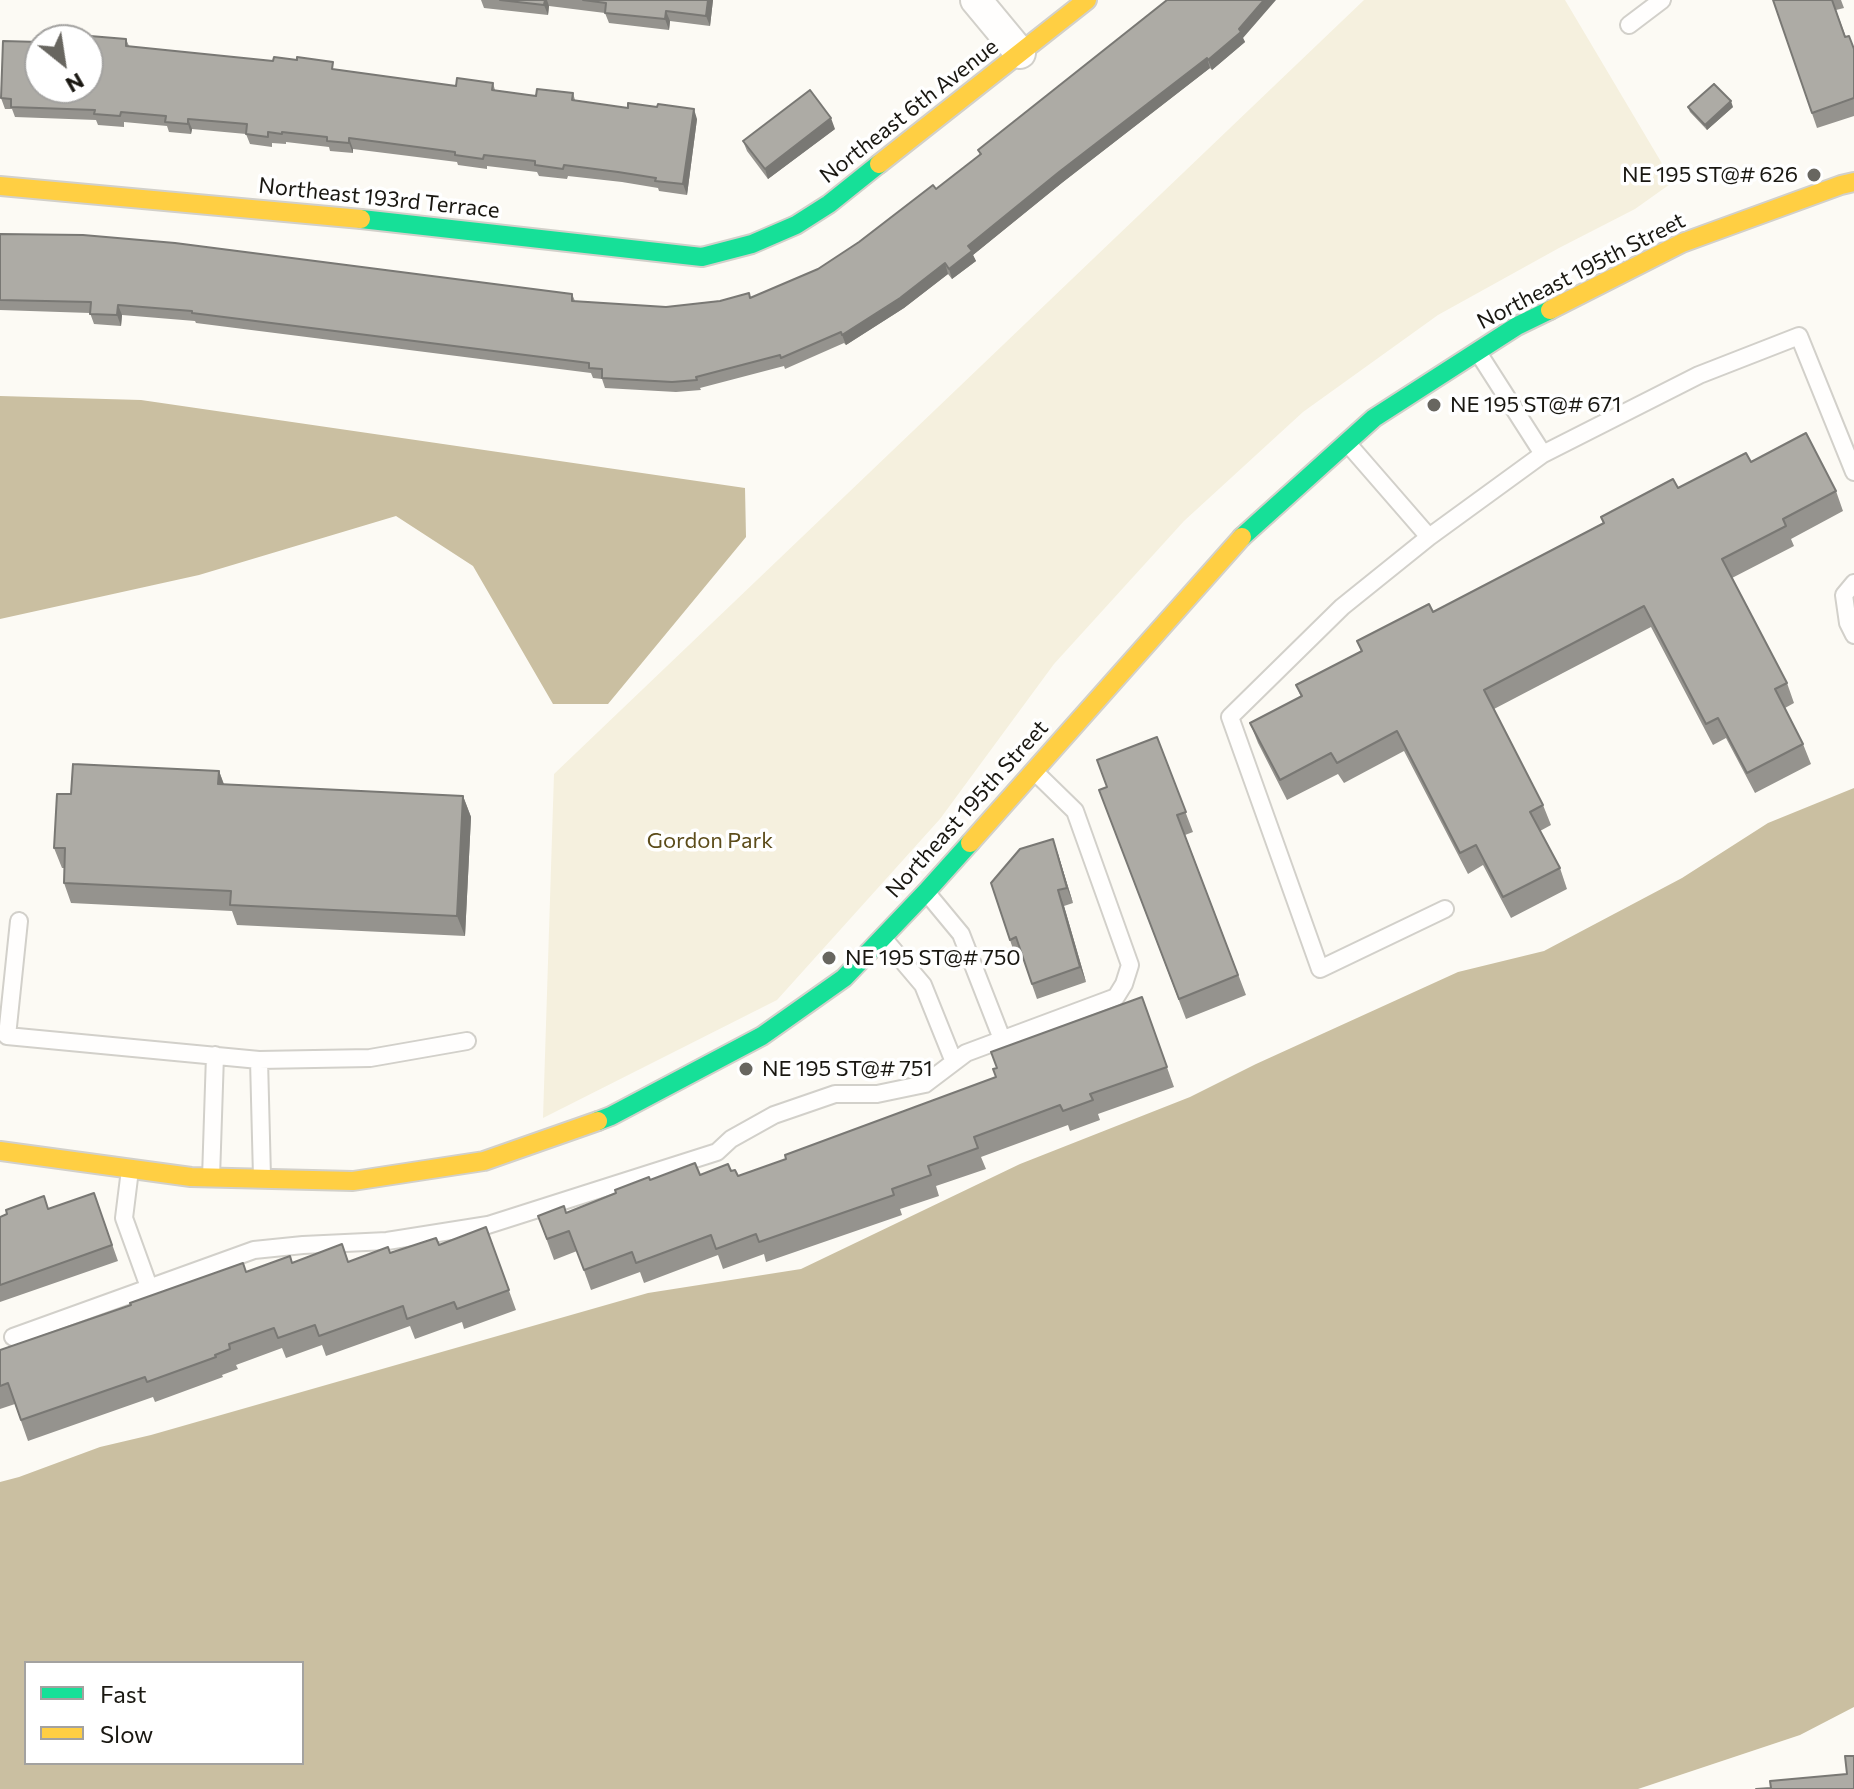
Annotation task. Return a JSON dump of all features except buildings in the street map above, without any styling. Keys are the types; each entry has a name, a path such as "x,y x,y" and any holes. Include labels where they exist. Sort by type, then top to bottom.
{"street":[{"path":"976,0 1020,53"},
{"name":"Northeast 6th Avenue","path":"752,244 796,225 829,204 1087,0"},
{"name":"Northeast 195th Street","path":"0,1151 191,1177 353,1181 484,1161 611,1116 762,1036 844,978 926,892 1246,533 1374,418 1517,326 1682,243 1854,182"},
{"name":"Northeast 193rd Terrace","path":"0,186 386,222 702,257 752,244"}],"lane":[{"path":"1629,25 1662,0"},
{"path":"1445,909 1320,969 1230,717 1342,607 1429,537 1543,454 1699,375 1799,336 1854,472"},
{"path":"1477,351 1543,454"},
{"path":"1347,443 1429,537"},
{"path":"1854,583 1844,595 1848,623 1854,635"},
{"path":"13,1337 254,1250 387,1241 488,1225 717,1152 731,1139 774,1115 835,1094 877,1094 925,1084 966,1053 1116,997 1130,965 1075,811 1034,770"},
{"path":"926,892 961,934 1002,1039"},
{"path":"19,921 7,1036 259,1060 370,1058 467,1041"},
{"path":"883,937 923,985 954,1062"},
{"path":"211,1178 215,1055"},
{"path":"259,1060 262,1179"},
{"path":"130,1169 124,1218 149,1287"}],"green space":[{"name":"Gordon Park","path":"1364,0 1565,0 1673,182 1635,209 1438,315 1303,412 1184,521 1054,664 940,819 777,1000 543,1118 554,774"}],"shaded area":[{"path":"0,396 141,400 745,488 746,537 608,704 553,704 473,566 396,516 199,575 0,619"},
{"path":"1854,788 1854,1707 1800,1735 1638,1789 0,1789 0,1482 100,1447 648,1293 801,1269 1020,1164 1190,1097 1458,972 1544,951 1682,878 1768,823"}],"traffic: fast":[{"path":"361,219 702,257 752,244 796,225 829,204 879,164"},
{"path":"1242,537 1374,418 1517,326 1550,310"},
{"path":"598,1121 762,1036 844,978 970,843"}],"traffic: slow":[{"path":"879,164 1087,0"},
{"path":"1550,310 1682,243 1854,182"},
{"path":"0,186 361,219"},
{"path":"970,843 1242,537"},
{"path":"0,1151 191,1177 353,1181 484,1161 598,1121"}],"place":[{"name":"NE 195 ST@# 626","path":"1814,175"},
{"name":"NE 195 ST@# 671","path":"1434,405"},
{"name":"NE 195 ST@# 750","path":"829,958"},
{"name":"NE 195 ST@# 751","path":"746,1069"}]}
